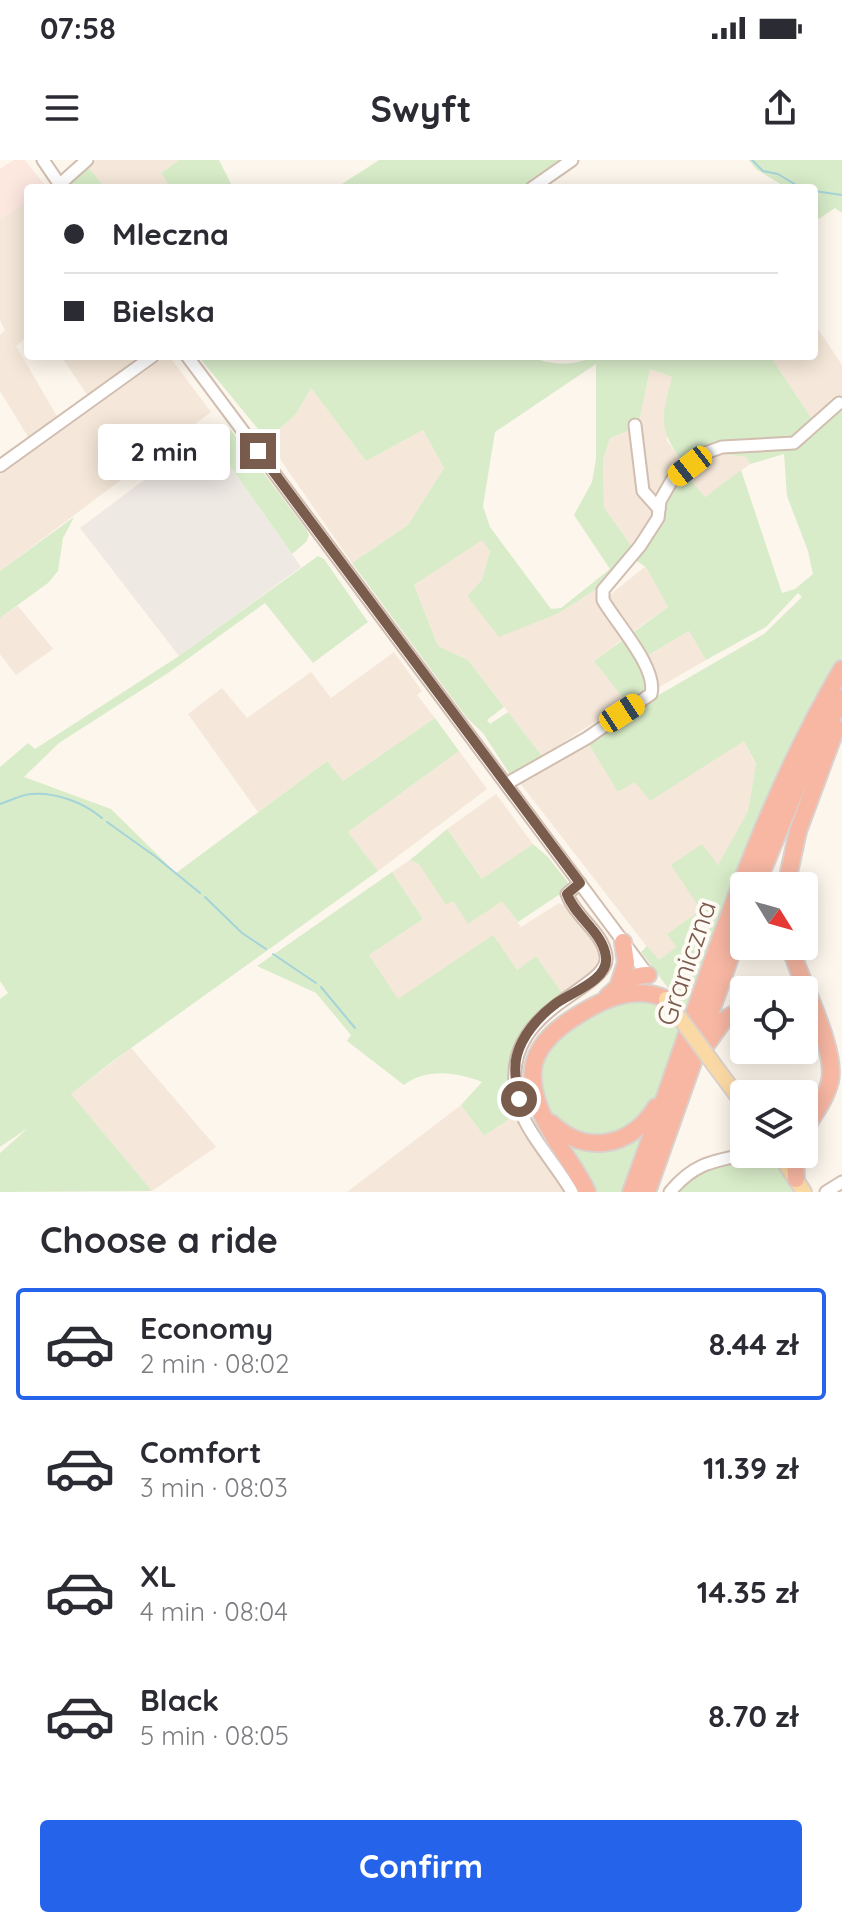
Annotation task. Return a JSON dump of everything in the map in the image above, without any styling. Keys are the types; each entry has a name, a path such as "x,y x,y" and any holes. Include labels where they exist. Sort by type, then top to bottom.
{"highway":[{"name":"Graniczna","path":"647,1192 719,944 765,822 810,727 842,669"},
{"name":"Graniczna","path":"762,872 798,784 842,698"},
{"path":"789,872 798,831 842,713"},
{"path":"621,991 626,963 623,942"},
{"name":"Graniczna","path":"631,1192 730,953"},
{"path":"795,960 830,1056 830,1080 818,1100"},
{"path":"587,1192 538,1105 533,1077 542,1045 563,1024 621,991 640,975 648,975"},
{"path":"621,991 644,992 666,999"},
{"path":"538,1105 552,1124 568,1136 586,1143 611,1143 627,1137 641,1127 716,1029 730,1016"},
{"path":"818,1030 823,1035"}],"main road":[{"path":"648,975 730,1086"},
{"path":"788,1168 800,1186"}],"street":[{"path":"43,160 58,184"},
{"path":"63,184 87,160"},
{"path":"538,184 572,160"},
{"path":"0,466 147,360"},
{"path":"190,360 648,975"},
{"path":"506,784 587,738 651,694 653,686 649,673 603,600 603,590 640,546 658,518 664,492 672,480 708,452 722,447 794,443 839,403"},
{"path":"635,425 643,491 659,509"},
{"path":"572,1192 522,1115 516,1082 516,1056 529,1031 553,1005 597,977 606,967 606,955 600,940 570,903 567,894 580,883"},
{"path":"670,1192 687,1173 707,1162 730,1158"},
{"path":"826,1192 842,1182"}],"shaded area":[{"path":"14,160 25,160 44,184 24,184 24,203 0,220 0,169"},
{"path":"96,160 179,160 161,173 168,184 102,184 89,168"},
{"path":"24,203 24,339 16,346 58,418 30,440 0,391 0,335 5,330 0,320 0,220"},
{"path":"818,329 842,365 842,399 812,419 773,360 818,360"},
{"path":"64,360 139,360 90,399"},
{"path":"160,360 172,360 211,412 0,571 0,475"},
{"path":"650,369 672,377 667,441 684,464 633,548 604,507 603,460 610,438 638,427"},
{"path":"311,388 366,461 423,430 444,468 408,525 352,563 267,440 296,414"},
{"path":"207,433 301,567 179,656 80,528"},
{"path":"716,453 746,457 750,464 705,497 686,474"},
{"path":"482,539 490,550 482,580 467,597 559,613 598,588 601,600 624,638 594,661 626,702 542,756 468,660 438,646 414,585"},
{"path":"646,566 668,607 631,633 606,598"},
{"path":"18,606 53,649 16,675 0,654 0,618"},
{"path":"689,631 706,660 656,689 645,657"},
{"path":"394,652 422,691 417,695 435,718 343,781 327,761 258,812 188,714 222,688 247,718 311,672 331,698"},
{"path":"744,741 756,765 748,811 718,866 702,910 667,934 676,947 658,961 520,783 588,743 619,792 635,781"},
{"path":"459,751 487,789 378,871 348,832"},
{"path":"496,794 533,844 483,880 447,829"},
{"path":"410,860 419,863 446,904 452,901 503,901 521,927 559,903 601,948 601,965 562,993 536,957 517,970 492,936 398,1000 369,955 423,919 392,872"},
{"path":"131,1048 216,1147 152,1191 71,1094"},
{"path":"461,1105 484,1136 515,1115 569,1192 347,1192"}],"green space":[{"path":"179,160 219,160 231,184 168,184 161,173"},
{"path":"379,160 567,160 532,184 342,184"},
{"path":"749,160 842,160 842,213 835,208 818,219 818,184 780,184 756,169"},
{"path":"89,168 102,184 69,184"},
{"path":"201,360 540,360 560,364 585,360 773,360 812,419 790,447 842,400 842,657 782,765 737,872 730,872 730,892 686,1012 641,952 647,946 659,960 676,947 667,934 701,910 671,865 702,844 718,865 748,811 756,764 744,741 650,801 635,782 618,792 588,743 657,696 764,634 802,597 798,593 766,627 706,660 689,631 645,657 656,689 626,702 594,661 668,607 646,567 635,560 664,514 664,499 668,491 686,474 705,497 741,470 782,593 795,589 813,574 808,551 787,496 784,454 750,464 746,457 716,453 684,464 670,441 664,423 672,377 650,369 638,427 610,438 603,460 604,507 633,548 598,588 559,613 499,637 467,596 482,580 490,551 482,540 414,585 438,646 468,660 504,707 487,720 490,724 508,712 542,756 511,776 483,733 467,718 352,563 408,525 444,468 423,430 366,461 311,388 296,414 267,440","holes":["596,364 596,459 592,482 574,515 610,569 561,608 551,609 490,527 483,506 495,432"]},
{"path":"220,425 227,425 306,529 309,535 306,542 292,554 207,433"},
{"path":"74,517 63,538 58,571 48,583 0,618 0,571"},
{"path":"318,556 324,559 368,622 313,663 265,603 168,673 59,743 24,777 111,809 176,873 327,761 343,781 435,718 459,751 348,832 378,871 71,1094 152,1191 0,1192 0,1153 28,1128 0,1147 0,999 8,993 0,981 0,767 28,743 35,749 179,656"},
{"path":"447,829 482,879 533,844 548,857 570,885 518,922 502,901 468,924 453,901 446,905 419,864 410,860"},
{"path":"392,872 423,919 369,955 398,999 493,935 517,970 536,956 562,993 529,1022 512,1055 515,1115 484,1136 461,1105 482,1082 442,1073 422,1076 404,1085 347,1041 351,1035 316,993 257,966"},
{"path":"633,1001 660,1008 679,1030 654,1102 647,1112 616,1135 590,1138 573,1133 559,1123 542,1094 542,1059 551,1043 567,1029"},
{"path":"643,1134 621,1192 592,1192 559,1135 567,1141"},
{"path":"730,1162 730,1168 783,1168 796,1192 676,1192 701,1169"}],"waterway":[{"path":"752,160 763,171 778,174 794,184"},
{"path":"818,192 842,195"},
{"path":"0,804 27,795 59,796 78,803 102,818"},
{"path":"107,822 200,893"},
{"path":"205,897 242,933 266,949"},
{"path":"273,954 316,983"},
{"path":"321,987 355,1028"}],"route":[{"path":"258,451 580,883 567,894 570,903 600,940 606,955 606,967 597,977 553,1005 529,1031 516,1056 519,1099"}]}
